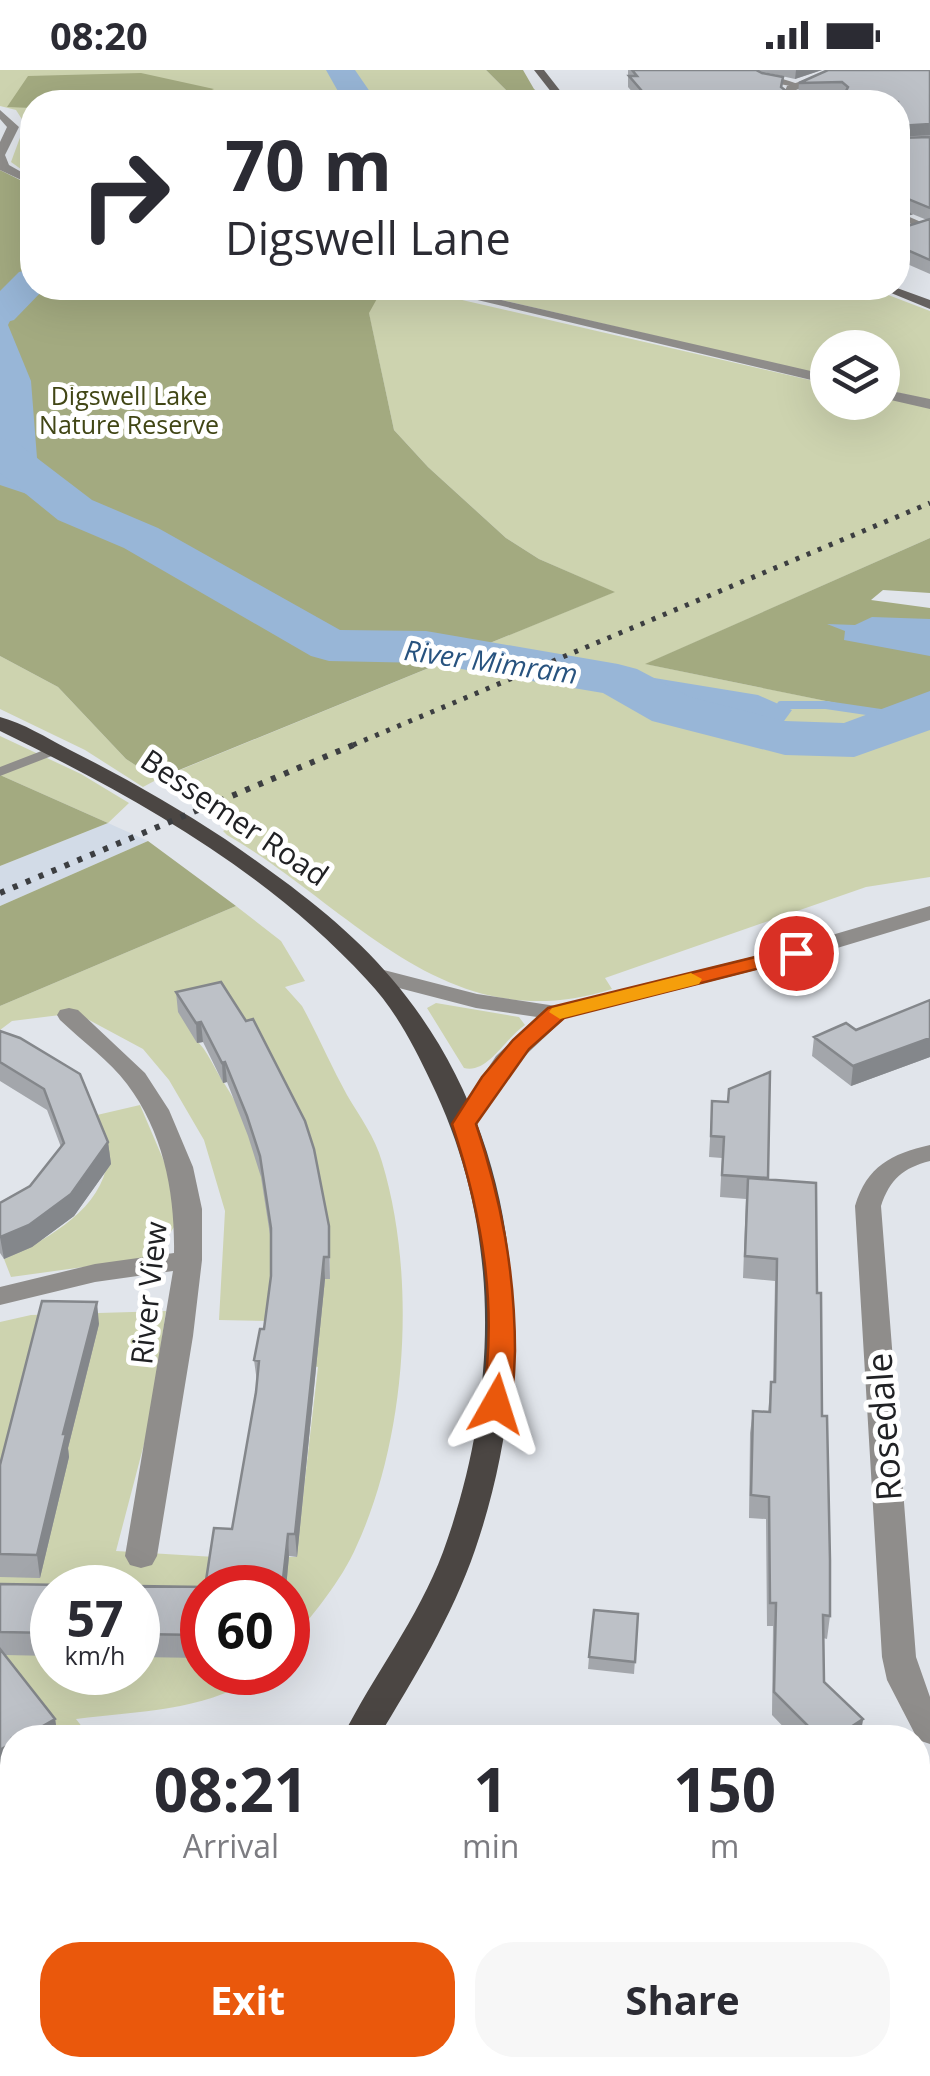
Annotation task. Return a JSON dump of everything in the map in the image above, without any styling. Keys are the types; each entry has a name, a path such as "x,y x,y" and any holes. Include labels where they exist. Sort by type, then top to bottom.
{"main road":[{"name":"Bessemer Road","path":"0,723 57,750 198,833 286,894 376,975 424,1042 464,1124 485,1188 502,1290 501,1372 485,1467 458,1554 403,1668 367,1725"}],"street":[{"path":"539,70 555,90"},
{"path":"787,90 843,70"},
{"path":"0,113 12,127 0,156 4,167 20,176"},
{"path":"485,300 810,376"},
{"path":"900,397 930,404"},
{"path":"376,975 476,1002 556,1013 796,953 930,913"},
{"path":"464,1124 505,1061 556,1013"},
{"name":"River View","path":"68,1015 136,1078 156,1110 180,1167 188,1209 188,1260 180,1336 141,1556"},
{"name":"Rosedale","path":"927,1725 904,1680 899,1657 868,1206 872,1187 884,1170 903,1159 930,1153"},
{"path":"0,1296 95,1274 188,1260"}],"lane":[{"path":"748,70 796,86"},
{"path":"910,220 925,227 923,232 910,234"},
{"path":"0,772 57,750"}],"shaded area":[{"path":"108,823 148,841 0,906 0,866"}],"green space":[{"path":"0,70 486,70 506,90 20,90 20,116 16,110 0,106"},
{"path":"486,70 523,70 535,90 506,90"},
{"path":"141,73 214,89 20,90 20,108 7,107 28,76"},
{"path":"20,138 20,168 11,162"},
{"name":"Digswell Lake Nature Reserve","path":"0,170 20,180 20,300 376,300 369,313 394,430 428,467 506,538 539,559 615,592 157,779 126,759 58,687 0,656"},
{"name":"Digswell Lake Nature Reserve","path":"3,172 20,180 20,300 462,300 810,380 810,420 900,420 900,401 930,408 930,538 646,664 885,713 930,699 930,877 866,887 605,978 612,989 553,1001 500,998 450,983 404,959 223,831 235,825 158,779 614,592 539,559 506,538 428,467 394,430 369,314 0,532"},
{"path":"501,300 901,300 930,311 930,400 900,393 900,330 810,330 810,372"},
{"path":"930,538 930,593 883,590 871,600 930,608 930,707 885,713 645,664"},
{"path":"0,656 58,687 126,759 158,779 143,787 85,750 0,709"},
{"path":"0,736 81,774 129,803 108,823 0,775"},
{"path":"0,775 108,823 0,866"},
{"path":"148,841 236,906 0,1006 0,906"},
{"path":"236,906 281,941 305,981 285,987 302,1006 375,1144 393,1207 400,1255 401,1356 387,1455 357,1545 335,1585 310,1618 310,1565 180,1565 180,1695 220,1695 149,1711 76,1719 81,1725 46,1725 0,1666 0,1322 31,1315 166,1311 149,1425 116,1551 296,1557 318,1367 313,1366 325,1279 330,1278 330,1250 255,1040 195,1039 239,1110 251,1138 270,1229 269,1321 219,1320 225,1211 204,1140 169,1080 143,1049 76,1013 12,1021 0,1030 0,1006"},
{"path":"436,1003 519,1017 525,1025 481,1066 464,1068 427,1008"},
{"path":"140,1105 172,1180 176,1224 160,1248 142,1259 11,1277 4,1259 65,1224 91,1200 100,1185 107,1155 97,1115"}],"water":[{"path":"20,291 20,300 8,325 31,381 37,458 75,510 0,485 0,301"},
{"path":"872,617 930,619 930,656 844,640 845,631 827,624 855,625"},
{"path":"642,676 758,695 792,710 784,721 824,735 856,740 827,750 798,752 737,741 624,691 626,684"}],"building":[{"path":"632,70 756,70 783,77 781,87 785,90 641,90 629,76 637,76"},
{"path":"828,70 930,70 930,124 910,125 910,90 846,90 842,82 799,83"},
{"path":"930,137 930,208 910,200 910,138"},
{"path":"930,219 930,260 910,251 910,225"},
{"path":"221,982 246,1021 253,1019 305,1121 329,1226 329,1257 324,1257 295,1534 288,1534 285,1565 208,1565 214,1528 232,1529 256,1392 259,1361 254,1360 260,1329 264,1329 271,1276 271,1228 260,1156 247,1116 225,1062 222,1063 201,1022 196,1023 176,992"},
{"path":"930,1000 930,1038 853,1066 814,1037 846,1023 856,1030"},
{"path":"0,1031 20,1038 80,1074 108,1142 71,1194 29,1225 0,1237 0,1203 30,1186 64,1143 44,1089 0,1062"},
{"path":"770,1072 768,1178 722,1175 724,1137 711,1136 712,1101 728,1102 729,1089"},
{"path":"748,1178 816,1183 817,1293 821,1293 822,1416 827,1416 830,1560 830,1616 823,1615 824,1682 863,1719 854,1725 807,1725 774,1692 776,1603 770,1603 769,1497 751,1495 753,1411 770,1412 771,1382 775,1382 777,1259 745,1256"},
{"path":"42,1301 97,1302 37,1555 0,1554 0,1465"},
{"path":"0,1584 30,1584 30,1633 0,1632"},
{"path":"160,1586 180,1587 180,1635 160,1634"},
{"path":"594,1610 638,1614 635,1662 589,1657"},
{"path":"0,1649 30,1687 30,1695 36,1695 55,1719 45,1725 0,1725"}],"waterway":[{"name":"River Mimram","path":"340,70 355,90"},
{"name":"River Mimram","path":"0,312 20,292"},
{"name":"River Mimram","path":"0,451 75,510 141,538 329,645 426,647 618,680 671,709 785,738 854,740 884,724 901,723 930,707"},
{"path":"781,705 826,705 894,715 901,723"}],"railway":[{"path":"353,745 930,503"},
{"path":"0,893 358,743"}],"slow traffic":[{"path":"560,1012 691,979"}],"route":[{"path":"496,1404 501,1372 502,1290 485,1188 464,1124 490,1082 521,1044 556,1013 796,953"}]}
